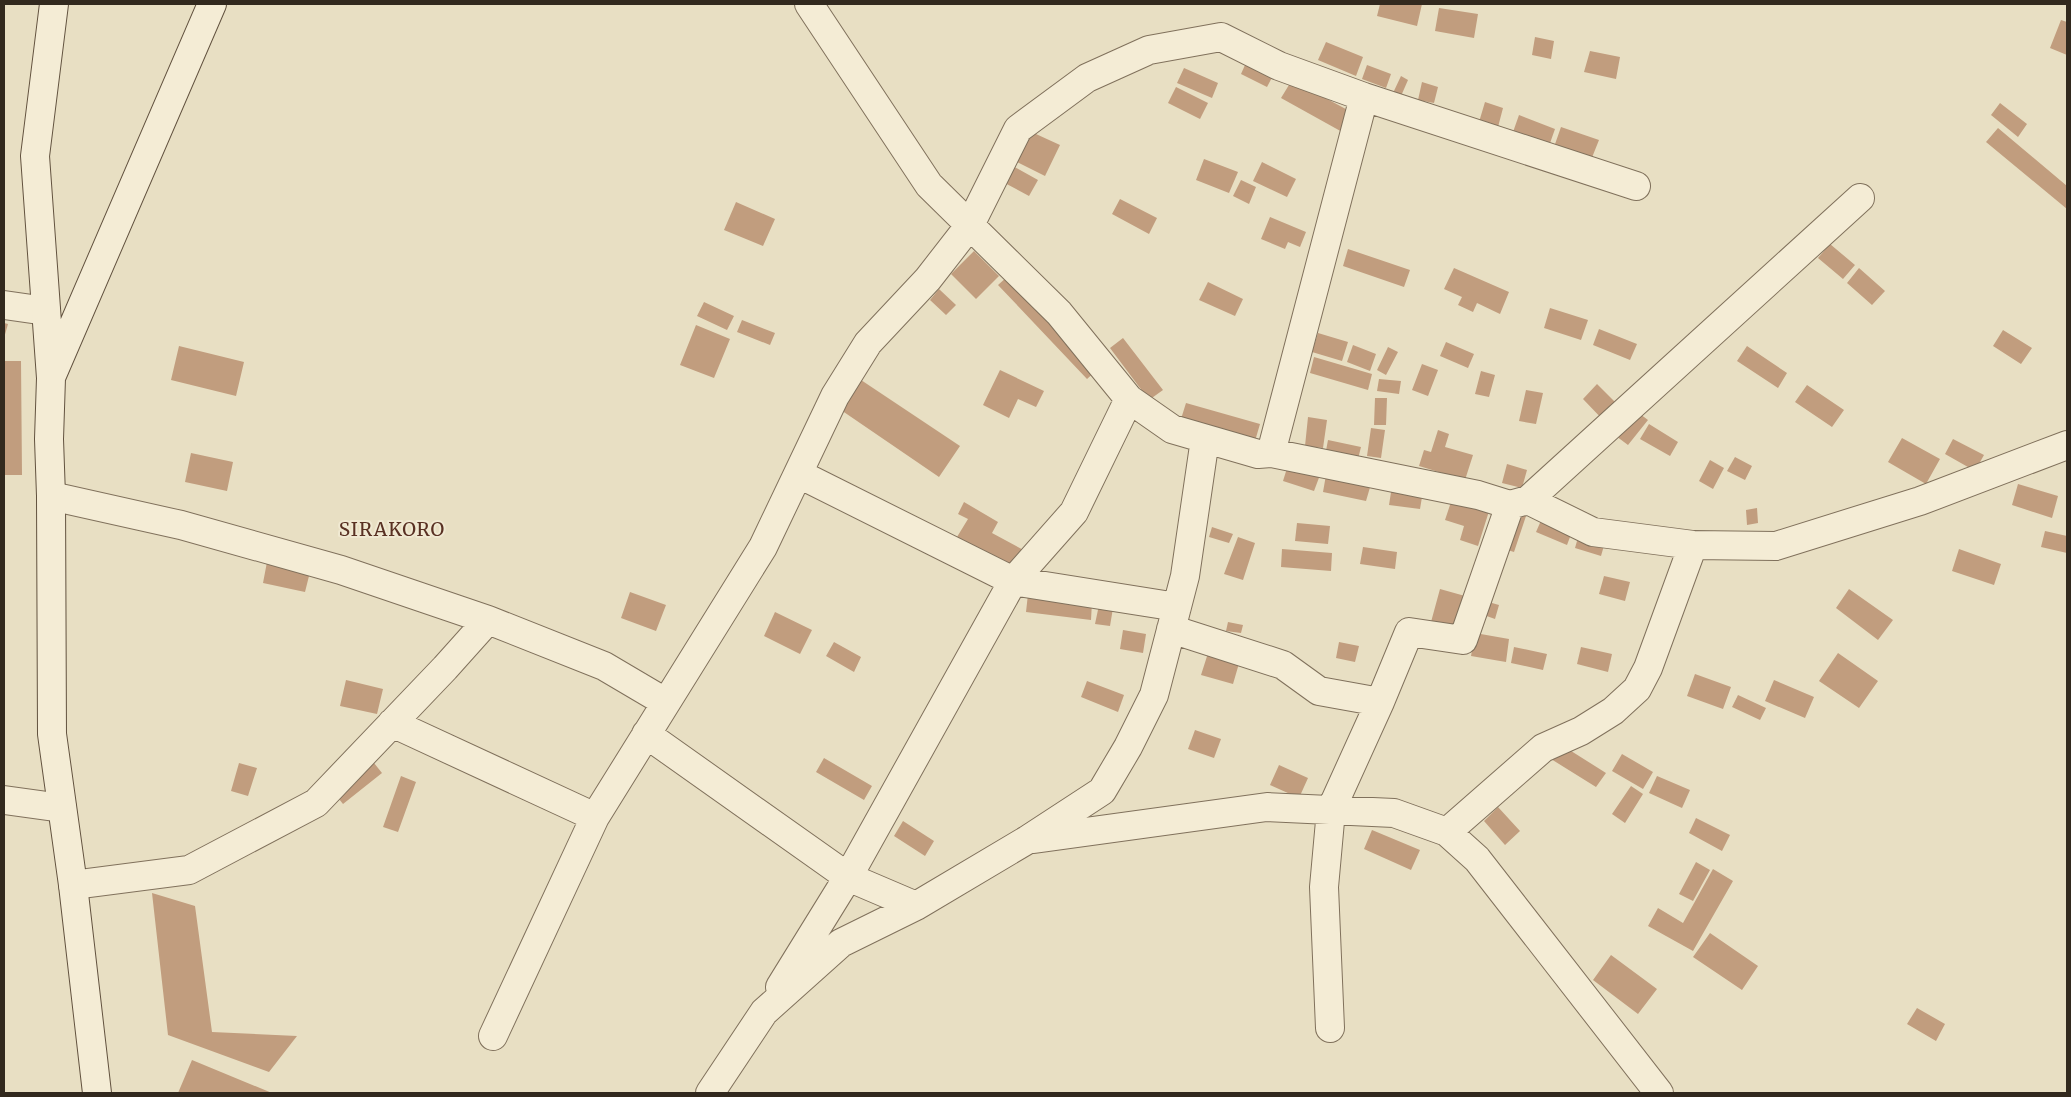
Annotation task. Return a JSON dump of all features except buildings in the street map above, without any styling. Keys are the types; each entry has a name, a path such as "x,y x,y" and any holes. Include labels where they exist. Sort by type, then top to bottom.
{"street":[{"path":"54,4 35,156 51,378 49,439 52,734 73,885 97,1093"},
{"path":"51,378 212,4"},
{"path":"809,4 929,185 1059,313 1129,399 1172,429 1258,454 1271,453 1519,502 1593,532 1693,545 1776,546 1920,501 2067,445"},
{"path":"493,1036 595,817 665,702 764,547 835,396 868,343 928,280 970,225 1018,129 1087,78 1150,50 1221,38 1279,66 1364,97 1636,186"},
{"path":"1271,453 1364,97"},
{"path":"1330,1028 1324,887 1332,810 1409,632 1464,640 1519,502 1860,198"},
{"path":"4,305 46,311"},
{"path":"710,1093 764,1012 848,877 1013,580 1074,512 1129,399"},
{"path":"764,1012 841,943 916,906 1027,840 1102,790 1128,747 1154,695 1185,576 1205,439"},
{"path":"799,474 1013,580 1174,618 1282,665 1320,691 1380,702"},
{"path":"51,496 181,525 341,570 488,620 604,666 665,702"},
{"path":"1447,832 1542,748 1581,731 1613,711 1637,690 1648,668 1693,545"},
{"path":"73,885 189,870 316,803 445,668 488,620"},
{"path":"392,723 595,817"},
{"path":"646,734 848,877 916,906"},
{"path":"4,800 62,808"},
{"path":"1027,840 1267,807 1394,813 1447,832 1477,859 1659,1093"}],"district":[{"name":"SIRAKORO","path":"392,529"}]}
